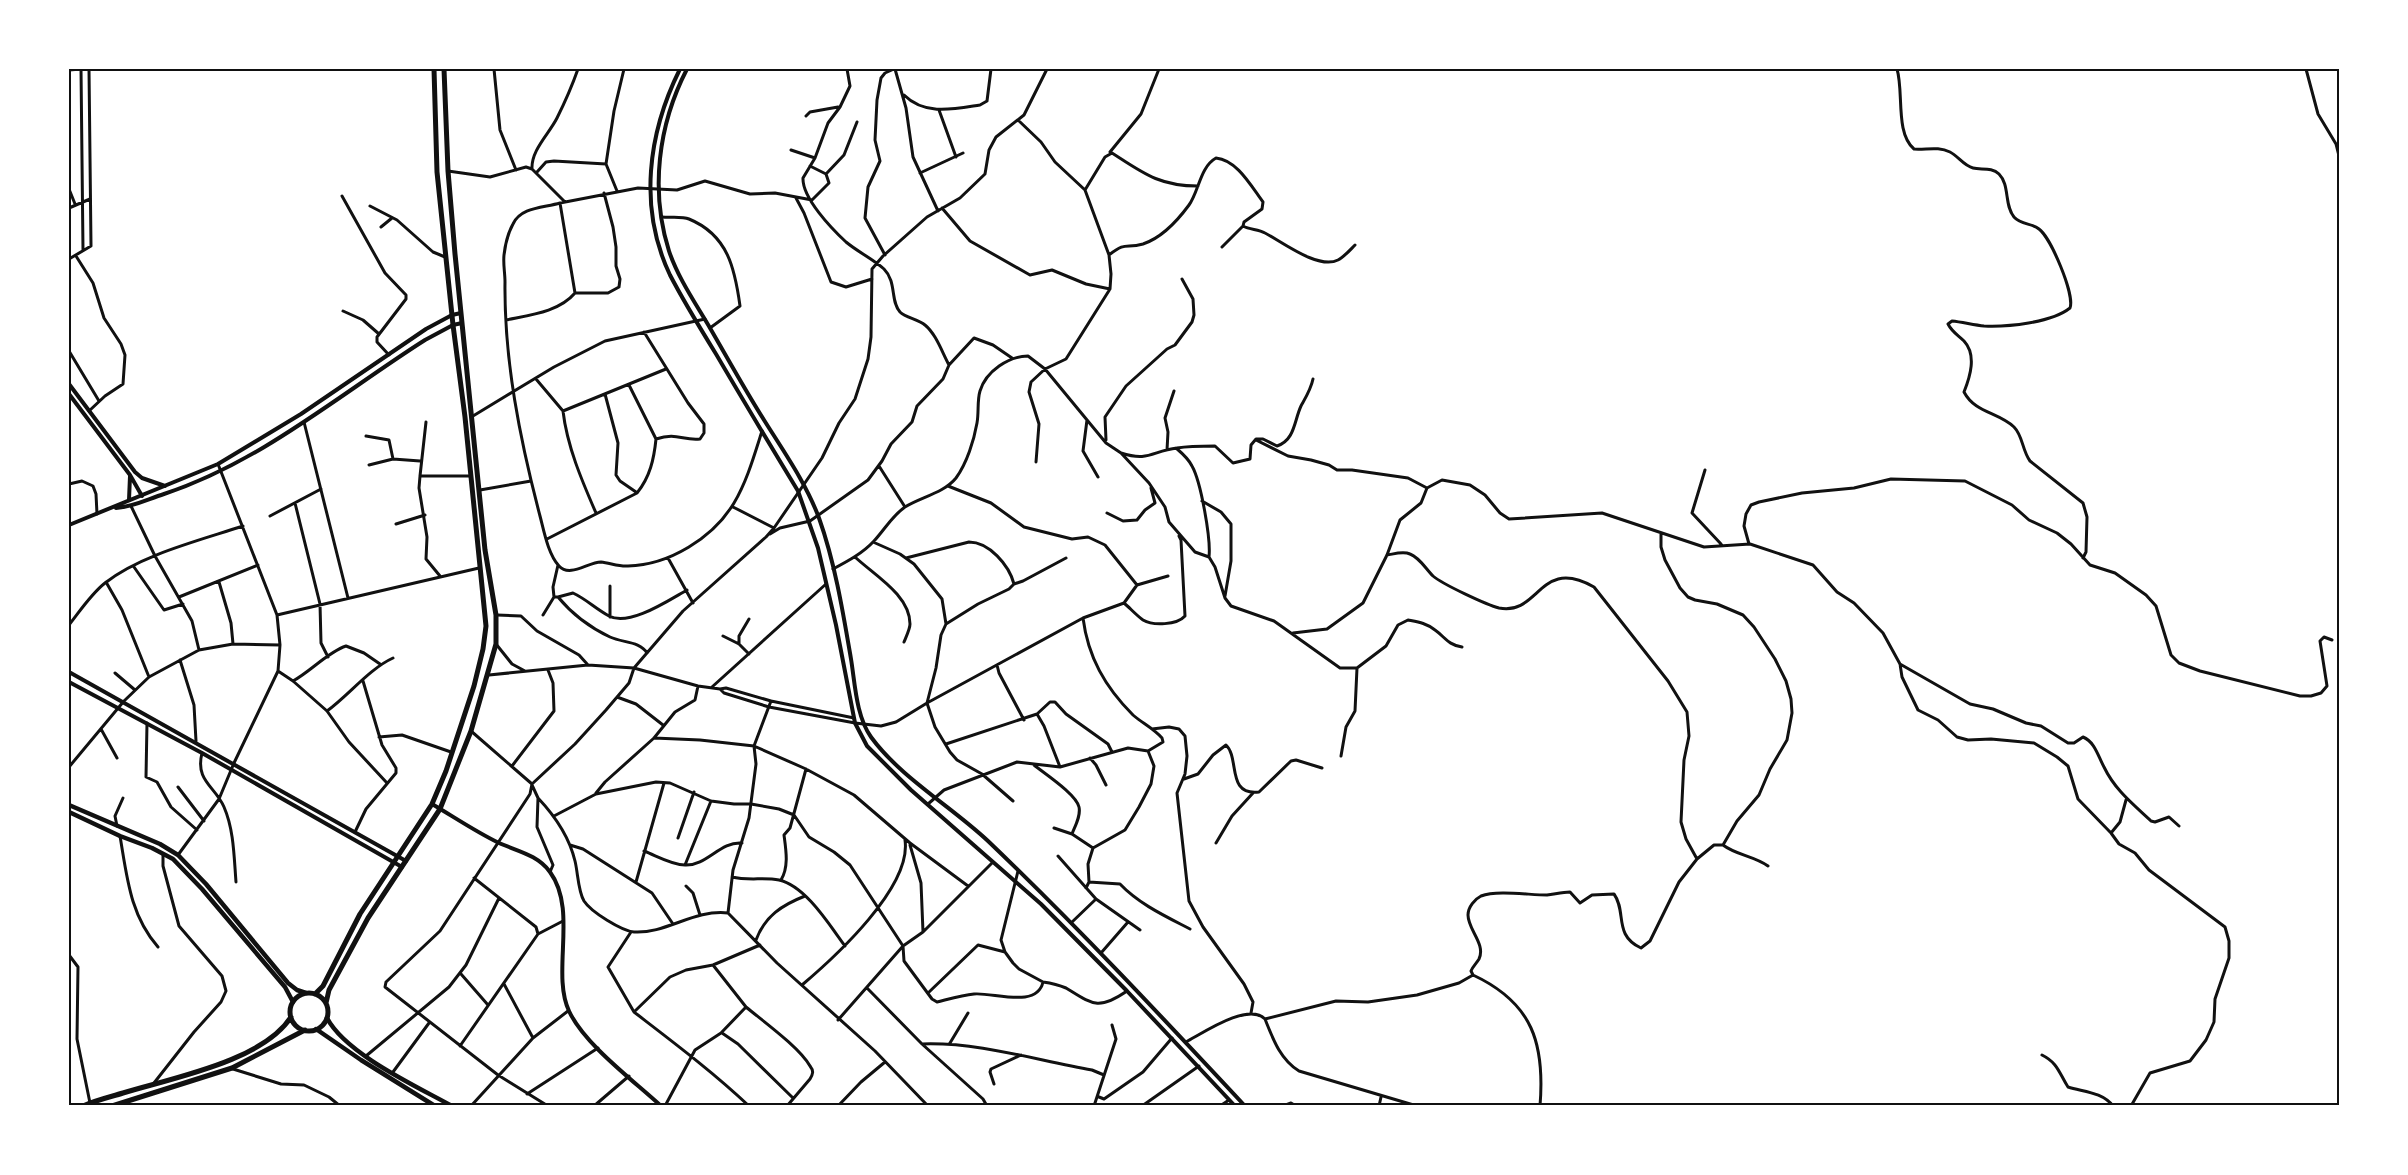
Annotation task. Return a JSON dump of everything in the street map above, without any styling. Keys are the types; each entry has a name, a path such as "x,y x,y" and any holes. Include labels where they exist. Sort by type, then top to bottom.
{"highway":[{"path":"315,994 322,986 360,914 432,804 474,686 486,626 437,172 434,69"},
{"path":"112,1106 232,1068 304,1030 316,1029 327,1018 326,1003 329,990 368,918 440,809 471,731 489,675 496,644 496,615 485,550 462,323 448,171 444,69"},
{"path":"474,686 484,689"},
{"path":"83,1106 202,1069 254,1050 283,1029 291,1017 293,1002 306,993 315,994 326,1003"},
{"path":"291,1017 294,1023 304,1030"}],"main road":[{"path":"69,805 160,844 178,855 206,884 288,983 306,993"},
{"path":"69,812 173,859 202,889 285,987 293,1002"},
{"path":"327,1018 340,1037 366,1056 452,1106"},
{"path":"316,1029 435,1106"}],"street":[{"path":"69,70 82,69 83,251"},
{"path":"69,260 91,246 90,69"},
{"path":"494,69 500,130 516,170"},
{"path":"532,169 533,156 557,118 572,88 578,69"},
{"path":"617,191 606,164 614,111 624,69"},
{"path":"680,69 654,139 650,162 655,232 669,273 695,321 798,491 810,521 826,584 854,721 867,746 882,764 1015,880 1172,1038 1235,1106"},
{"path":"687,69 673,101 665,128 659,163 658,187 661,217 670,252 705,319 762,418 804,483 818,515 833,569 864,725 879,747 935,799 985,838 1071,923 1245,1106"},
{"path":"847,69 850,86 840,107 828,123 815,158 803,178 803,183 821,215 847,243 885,270 891,280 901,312 925,325 949,365"},
{"path":"885,255 865,218 868,187 880,161 875,140 880,78 894,69 902,93 913,157 940,209 970,241 1030,275 1052,270 1086,284 1110,290"},
{"path":"902,93 920,106 939,110 984,104 989,93 991,69"},
{"path":"548,1106 498,1075 429,1023 385,987 386,982 435,938 530,794 532,784 575,744 617,697 629,683 634,668 693,603 774,528 822,458 838,423 855,399 868,359 871,337 872,269 927,217 960,198 985,174 989,150 996,137 1024,115 1047,69"},
{"path":"1085,190 1108,154 1141,114 1159,69"},
{"path":"1897,69 1902,96 1902,127 1907,143 1914,149 1934,148 1948,151 1969,167 1989,169 1999,174 2004,182 2013,216 2020,222 2041,230 2059,260 2072,300 2070,308 2063,313 2031,322 1983,326 1952,321 1948,324 1952,332 1968,346 1972,367 1964,392 1968,400 1984,412 2014,427 2030,461 2083,503 2087,517 2086,552 2083,558"},
{"path":"2306,69 2318,114 2336,144 2339,156"},
{"path":"806,116 810,112 840,107"},
{"path":"939,110 956,157"},
{"path":"1018,120 1041,142 1055,162 1085,190 1109,255 1111,274 1110,290 1065,358 1045,369 1031,382 1029,392 1039,424 1036,462"},
{"path":"826,174 844,155 857,122"},
{"path":"791,150 815,158"},
{"path":"920,172 963,153"},
{"path":"1108,154 1112,153 1162,183 1198,186"},
{"path":"1109,255 1123,245 1142,244 1156,237 1173,223 1190,204 1210,162 1216,158 1231,164 1248,182 1264,205 1244,222 1244,226 1222,247"},
{"path":"537,172 546,162 554,161 606,164"},
{"path":"810,166 826,174 829,183 812,200"},
{"path":"448,171 490,177 526,167 537,172 565,202"},
{"path":"762,431 744,483 732,506 700,540 658,562 627,567 599,562 564,571 558,565 546,539 531,481 515,392 506,320 504,255 512,225 525,211 604,193 650,187 677,190 705,181 750,194 775,194 812,200"},
{"path":"69,189 76,205"},
{"path":"506,320 558,307 569,301 576,293 608,293 619,287 614,237 604,193"},
{"path":"342,196 385,273 406,295 406,299 379,334 377,342 389,356"},
{"path":"796,198 831,282 846,287 872,279"},
{"path":"69,208 90,199"},
{"path":"560,203 576,293"},
{"path":"370,206 397,220 433,252 445,257"},
{"path":"661,217 688,219 716,235 726,250 737,284 740,306 710,328"},
{"path":"381,227 392,218"},
{"path":"1244,226 1267,234 1307,257 1326,261 1339,260 1355,245"},
{"path":"76,256 93,283 104,318 121,344 125,356 123,384 89,411"},
{"path":"1106,442 1105,417 1126,386 1167,349 1176,345 1192,322 1193,299 1182,279"},
{"path":"343,311 363,320 379,334"},
{"path":"69,525 218,464 260,440 452,315 462,313"},
{"path":"473,416 605,341 705,319"},
{"path":"115,508 131,506 222,471 263,448 401,355 453,325 462,323"},
{"path":"644,332 704,424 704,433 700,439 669,435 656,439"},
{"path":"766,537 780,528 810,521 868,480 891,444 912,422 917,406 943,379 949,365 974,338 993,345 1012,358"},
{"path":"69,351 99,401"},
{"path":"833,569 855,557 873,542 905,507 948,486 957,477 968,453 977,422 980,391 987,375 1016,356 1028,356 1045,369 1106,442 1121,453 1149,483 1162,501 1169,522 1174,528 1195,552 1209,557"},
{"path":"563,411 666,369"},
{"path":"536,379 563,411 565,426 583,484 596,513"},
{"path":"1121,453 1134,458 1145,458 1175,448 1215,446 1233,463 1250,459 1251,446 1256,440 1263,439 1277,446 1287,441 1296,427 1297,418 1313,379"},
{"path":"69,384 135,472 142,478 165,486"},
{"path":"546,539 626,500 637,493 643,485 654,461 656,439 629,385"},
{"path":"1167,450 1168,432 1165,418 1174,391"},
{"path":"69,394 130,475 144,500"},
{"path":"605,394 618,443 616,475 620,481 637,493"},
{"path":"1087,420 1083,451 1098,477"},
{"path":"304,421 348,598"},
{"path":"426,422 420,461 419,488 425,515 426,559 440,577"},
{"path":"366,436 389,440 393,459"},
{"path":"1256,440 1288,456 1329,465 1337,470 1408,478 1427,488"},
{"path":"1175,448 1187,458 1193,467 1210,535 1209,557 1215,567 1225,598 1231,606 1274,621 1340,668 1357,668 1386,646 1398,625 1408,620 1424,623 1437,631 1452,646 1462,647"},
{"path":"369,465 393,459 420,461"},
{"path":"178,855 219,799 278,671 280,645 277,615 218,464"},
{"path":"879,466 905,507"},
{"path":"1706,470 1692,513 1722,545"},
{"path":"129,500 130,475"},
{"path":"420,476 471,476"},
{"path":"1750,544 1744,526 1746,514 1751,505 1759,502 1802,492 1854,488 1891,479 1965,481 2012,505 2029,520 2056,533 2071,544 2090,565 2115,573 2146,595 2156,606 2171,655 2179,663 2200,671 2265,686 2287,694 2312,696 2321,693 2327,686 2320,641 2324,637 2332,640"},
{"path":"1293,633 1327,629 1363,603 1387,555 1400,520 1421,503 1427,488 1442,480 1470,485 1485,495 1500,513 1509,519 1602,513 1704,547 1750,544 1813,565 1837,592 1854,603 1883,633 1900,664 1902,677 1917,710 1938,720 1957,737 1968,740 1991,739 2034,743 2056,757 2068,766 2078,799 2119,844 2135,853 2149,870 2225,927 2229,941 2229,958 2215,999 2214,1022 2206,1041 2190,1061 2150,1073 2131,1106"},
{"path":"69,484 82,481 93,486 96,494 97,515"},
{"path":"480,490 531,481"},
{"path":"1107,513 1123,521 1137,520 1155,503 1149,483"},
{"path":"948,486 991,504 1023,527 1072,539 1088,537 1105,545 1137,585"},
{"path":"270,516 321,489"},
{"path":"1201,500 1221,512 1231,524 1231,561 1225,598"},
{"path":"295,503 320,604 321,643 328,657"},
{"path":"131,506 155,556 192,621 199,650"},
{"path":"732,506 774,528"},
{"path":"396,524 425,515"},
{"path":"69,625 106,582 155,556 243,526"},
{"path":"1124,603 1143,620 1152,623 1172,622 1181,620 1185,616 1181,540 1174,528"},
{"path":"1660,533 1665,560 1680,588 1688,597 1717,604 1743,615 1775,659 1786,681 1791,699 1792,713 1787,740 1770,769 1759,795 1737,821 1723,845"},
{"path":"873,542 914,564 942,599 946,624"},
{"path":"906,558 969,542 979,542 999,559 1012,576 1014,584"},
{"path":"1387,555 1407,552 1418,558 1439,580 1482,603 1501,609 1515,609 1548,582 1559,578 1581,580 1594,587 1668,681 1687,711 1689,736 1684,760 1681,822 1686,839 1697,859"},
{"path":"855,557 906,604 910,625 904,642"},
{"path":"668,558 693,603"},
{"path":"1013,801 982,774 957,760 934,727 927,703 941,635 946,624 978,603 1066,558"},
{"path":"178,597 258,565"},
{"path":"558,565 553,586 556,597 585,622 611,637 640,644 647,653"},
{"path":"134,567 164,610 183,604"},
{"path":"277,615 479,568"},
{"path":"489,675 588,665 634,668 698,686 726,688 864,725 881,726 896,722 951,688 1083,618 1124,603 1137,585 1168,576"},
{"path":"106,582 122,610 149,677"},
{"path":"219,582 231,623 233,644"},
{"path":"712,687 826,584"},
{"path":"610,586 610,617"},
{"path":"543,615 556,597 573,594 610,617 621,619 657,608 687,590"},
{"path":"496,615 521,616 537,631 579,655 588,665"},
{"path":"928,804 944,790 1017,762 1060,766 1128,748 1148,751 1163,742 1157,732 1134,716 1112,692 1095,664 1087,643 1083,618"},
{"path":"739,644 739,636 749,619"},
{"path":"723,636 739,644 749,654"},
{"path":"69,765 118,707 149,677 199,650 233,644 280,645"},
{"path":"496,644 512,664 528,672"},
{"path":"293,681 346,646 364,653 380,664"},
{"path":"327,711 380,664 393,658"},
{"path":"180,660 194,705 196,741"},
{"path":"1900,664 1970,704 1993,709 2026,723 2041,726 2068,742 2074,743 2083,737 2086,738 2092,743 2105,771 2126,800 2151,821 2155,822 2169,817 2180,826"},
{"path":"997,665 1024,720"},
{"path":"1341,756 1346,727 1355,711 1357,668"},
{"path":"512,766 554,711 553,684 548,670"},
{"path":"278,671 327,711 349,742 387,783"},
{"path":"69,672 407,861"},
{"path":"115,673 135,690"},
{"path":"355,832 366,809 393,777 396,768 380,737 363,681"},
{"path":"69,682 231,769 402,867"},
{"path":"596,794 605,782 654,738 675,712 694,700 698,686"},
{"path":"720,689 724,693 769,707 854,721"},
{"path":"617,697 646,710 663,725"},
{"path":"728,913 732,877 752,804 756,764 754,746 771,701"},
{"path":"946,744 1024,720 1036,714 1050,702 1055,702 1066,714 1108,744 1112,752"},
{"path":"1036,714 1044,726 1060,766"},
{"path":"147,723 146,777 157,782 171,807 197,830"},
{"path":"1152,729 1170,727 1179,729 1185,736 1187,756 1184,779 1177,794 1189,901 1203,927 1244,984 1253,1002 1251,1013"},
{"path":"101,729 117,758"},
{"path":"471,731 532,784 538,798 555,816 570,845 583,899 599,914 631,932 644,932 712,911 728,913 802,986 885,1062 928,1106"},
{"path":"380,737 402,735 451,752"},
{"path":"654,738 754,746 806,769 854,795 910,843 968,886"},
{"path":"1184,779 1198,774 1213,755 1226,745 1233,754 1235,779 1241,786 1253,793"},
{"path":"1086,888 1089,882 1089,864 1093,848 1125,830 1151,784 1154,766 1148,751"},
{"path":"202,753 200,763 202,775 224,807 233,845 236,882"},
{"path":"1090,758 1106,785"},
{"path":"1216,843 1232,816 1253,793 1259,792 1290,761 1296,760 1322,768"},
{"path":"1034,765 1075,799 1079,808 1078,821 1072,834"},
{"path":"781,880 786,873 784,835 790,828 806,769"},
{"path":"555,816 596,794 618,791 643,783 664,783 694,792 711,801 752,804 779,809 794,815 809,837 850,865 903,946 904,961 937,1002 976,994 1021,998 1032,995 1042,986 1043,982"},
{"path":"636,882 664,783"},
{"path":"178,787 204,820"},
{"path":"678,838 694,792"},
{"path":"117,827 115,816 123,798"},
{"path":"538,798 537,827 553,865 550,872"},
{"path":"2111,833 2120,822 2126,800"},
{"path":"685,865 711,801"},
{"path":"432,804 499,843 534,857 550,872 558,891 564,920 563,975 568,1011 581,1030 598,1048 663,1106 689,1057 702,1044 721,1033 746,1007"},
{"path":"1054,828 1072,834 1093,848"},
{"path":"120,836 131,898 144,932 158,947"},
{"path":"802,986 845,946 885,898 905,859 907,851 905,838"},
{"path":"644,851 685,865 697,863 730,843 742,843"},
{"path":"910,843 921,883 923,932"},
{"path":"570,845 583,849 652,893 673,924"},
{"path":"1473,975 1471,971 1479,959 1479,943 1473,934 1468,914 1474,902 1482,896 1556,894 1570,891 1580,903 1592,895 1614,894 1620,923 1626,936 1632,944 1641,948 1650,941 1679,882 1697,859 1714,845 1723,845 1768,866"},
{"path":"153,1084 221,1002 225,991 222,976 179,926 163,866 163,854"},
{"path":"1058,856 1096,899 1140,930"},
{"path":"838,1020 903,946 923,932 994,861"},
{"path":"1018,871 1001,940 1005,952 1019,969 1043,982 1064,987 1086,1002 1094,1004 1117,998 1126,991"},
{"path":"732,877 781,880 806,896 845,946"},
{"path":"474,878 536,927 538,934"},
{"path":"1089,882 1120,884 1131,895 1155,911 1190,929"},
{"path":"686,886 693,893 700,915"},
{"path":"756,940 764,922 773,913 788,902 806,896"},
{"path":"366,1056 418,1014 461,974 499,897"},
{"path":"1071,923 1096,899"},
{"path":"460,1046 538,934 564,920"},
{"path":"1101,953 1128,922"},
{"path":"631,932 608,967 634,1012 689,1057 716,1075 749,1106"},
{"path":"634,1012 670,977 686,970 713,964 760,945"},
{"path":"928,993 978,945 1005,952"},
{"path":"69,955 78,967 77,1039 90,1103"},
{"path":"713,964 746,1007 811,1066 813,1075 787,1106"},
{"path":"461,974 488,1005"},
{"path":"1265,1019 1336,1001 1368,1002 1417,994 1459,983 1473,975"},
{"path":"1473,975 1496,987 1514,1001 1532,1030 1539,1047 1541,1065 1540,1106"},
{"path":"504,983 533,1038"},
{"path":"867,987 922,1044 983,1099 987,1106"},
{"path":"471,1106 533,1038 568,1011"},
{"path":"950,1043 968,1013"},
{"path":"1186,1042 1235,1016 1251,1013 1261,1015 1265,1019 1275,1045 1299,1071 1417,1106"},
{"path":"1162,1028 1167,1022"},
{"path":"393,1072 429,1023"},
{"path":"1094,1106 1116,1039 1112,1025"},
{"path":"721,1033 738,1044 793,1098"},
{"path":"1099,1096 1104,1099 1143,1072 1172,1038"},
{"path":"922,1044 950,1043 1021,1055 1092,1070 1104,1075"},
{"path":"527,1094 598,1048"},
{"path":"994,1084 991,1069 1021,1055"},
{"path":"2042,1056 2059,1067 2060,1074 2068,1087 2085,1090 2108,1099 2113,1106"},
{"path":"839,1106 861,1082 885,1062"},
{"path":"1142,1106 1199,1066"},
{"path":"232,1068 281,1084 304,1085 329,1096 340,1106"},
{"path":"594,1106 629,1076"},
{"path":"1379,1106 1381,1097"},
{"path":"1220,1106 1229,1100"},
{"path":"1282,1106 1292,1103 1296,1106"}]}
